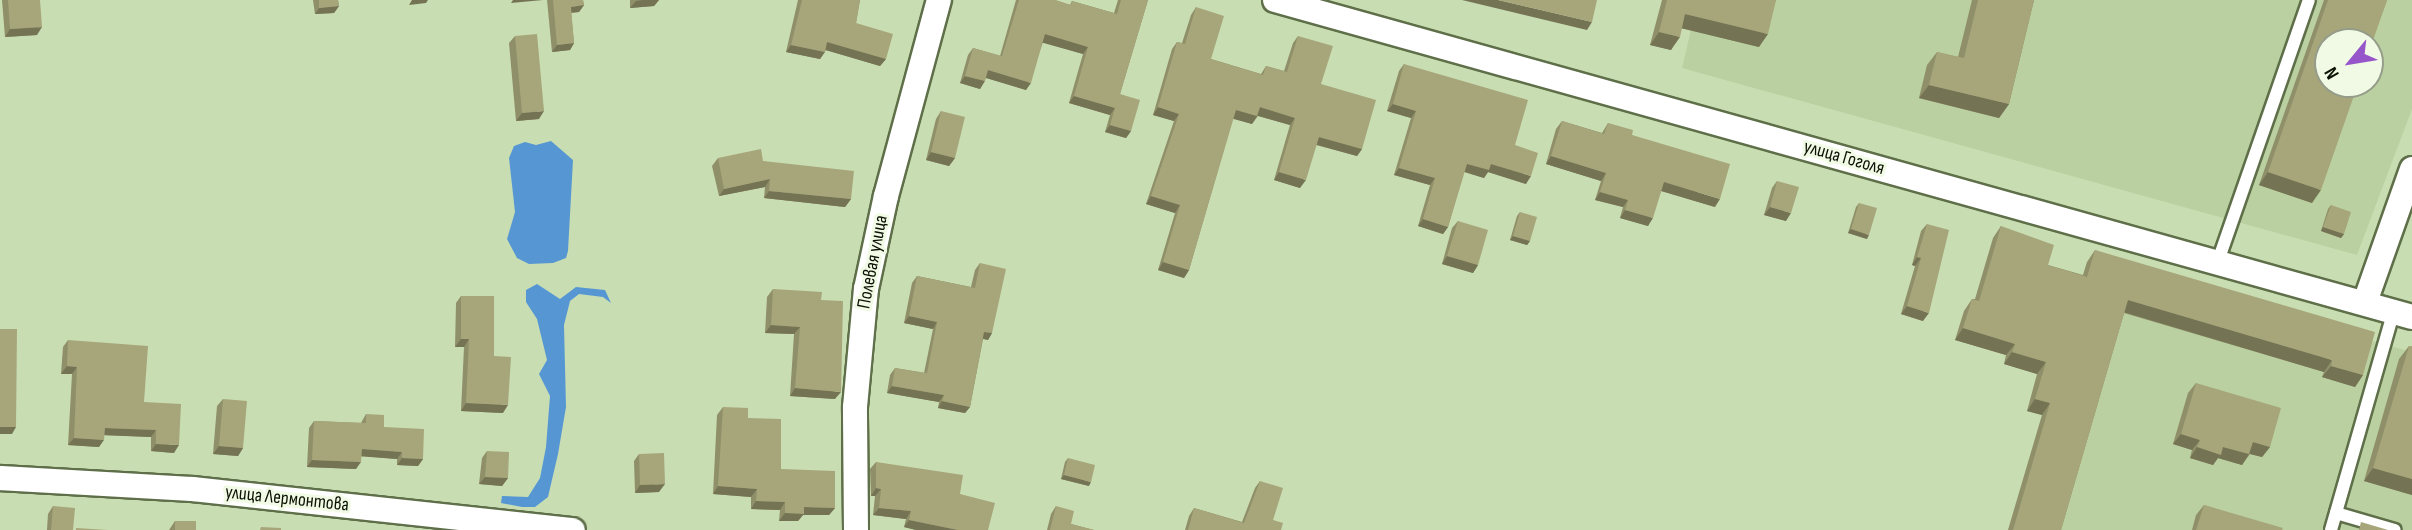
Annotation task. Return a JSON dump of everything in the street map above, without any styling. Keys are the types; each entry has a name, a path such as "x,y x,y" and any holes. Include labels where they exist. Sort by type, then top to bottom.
{"street":[{"name":"Полевая улица","path":"856,530 855,407 866,289 886,196 939,0"},
{"name":"улица Гоголя","path":"1275,0 2403,314"},
{"path":"2365,303 2412,169"},
{"name":"улица Лермонтова","path":"0,478 193,489 573,530"}],"lane":[{"path":"2218,261 2309,0"},
{"path":"2331,530 2403,314"},
{"path":"2336,513 2395,530"}],"shaded area":[{"path":"1698,0 2412,0 2412,109 2357,255 1682,68"},
{"path":"2087,262 2412,352 2412,530 2008,530"}],"water":[{"path":"551,141 573,160 568,251 566,258 553,263 529,264 517,258 507,239 515,212 509,158 514,146 525,142 536,145"},
{"path":"537,284 560,299 576,287 605,290 611,303 603,297 579,294 570,301 564,325 566,407 548,497 535,507 522,507 501,503 502,496 528,497 540,478 546,447 550,396 539,374 547,360 537,319 526,302 526,290"}],"building":[{"path":"8,0 40,0 42,27 10,29"},
{"path":"319,0 338,0 339,6 319,8"},
{"path":"553,0 583,0 584,5 571,7 574,43 557,45"},
{"path":"802,0 860,0 856,23 893,34 886,59 827,42 825,52 791,45"},
{"path":"1019,0 1055,0 1071,5 1072,1 1117,14 1121,0 1148,0 1120,94 1140,100 1131,131 1110,125 1115,108 1074,96 1088,47 1045,34 1031,83 988,70 985,81 965,76 973,48 1002,56"},
{"path":"1498,0 1597,0 1592,22"},
{"path":"1667,0 1776,0 1768,34 1685,14 1680,37 1659,32"},
{"path":"1978,0 2034,0 2009,104 1929,85 1937,52 1964,58"},
{"path":"2328,0 2387,0 2377,28 2318,28"},
{"path":"1196,7 1224,16 1211,59 1263,75 1266,66 1287,72 1298,36 1333,46 1321,84 1376,100 1362,149 1319,137 1306,180 1279,172 1295,118 1260,107 1257,116 1236,110 1189,270 1163,262 1180,205 1151,196 1179,114 1158,107 1177,42 1185,44"},
{"path":"537,34 544,111 522,113 515,36"},
{"path":"2314,40 2314,98 2353,98 2321,190 2268,172"},
{"path":"1404,64 1528,100 1515,145 1538,153 1531,176 1491,164 1489,170 1467,164 1448,227 1423,219 1435,178 1399,168 1416,111 1393,104"},
{"path":"941,111 965,117 955,158 931,152"},
{"path":"1562,121 1604,134 1608,123 1633,130 1632,135 1730,164 1720,199 1664,182 1653,218 1625,210 1628,200 1600,192 1606,173 1551,156"},
{"path":"761,149 763,161 854,171 851,199 769,191 770,179 724,189 718,158"},
{"path":"1777,181 1799,187 1791,213 1770,207"},
{"path":"1859,203 1877,208 1869,235 1851,229"},
{"path":"2331,205 2351,212 2344,234 2323,227"},
{"path":"1520,212 1537,217 1530,241 1513,236"},
{"path":"1458,221 1488,230 1478,265 1447,256"},
{"path":"1927,224 1949,230 1929,313 1907,306 1921,258 1917,257"},
{"path":"2001,226 2054,245 2048,265 2087,277 2095,250 2375,332 2363,375 2331,366 2332,360 2128,300 2061,530 2013,530 2050,403 2035,399 2046,362 2012,352 2015,344 1963,328 1972,299 1979,301"},
{"path":"980,263 1006,269 992,333 984,332 970,407 942,401 944,395 892,386 895,368 927,373 937,322 909,316 917,276 975,288"},
{"path":"773,289 822,292 821,300 843,301 841,392 795,388 800,327 771,325"},
{"path":"461,296 494,296 494,356 511,357 508,405 466,403 469,339 461,339"},
{"path":"0,329 17,329 16,427 0,427"},
{"path":"68,340 148,346 144,402 181,404 179,445 156,444 156,430 105,428 104,440 74,438 77,367 67,366"},
{"path":"2409,346 2412,346 2412,479 2373,468"},
{"path":"2196,383 2281,408 2270,447 2253,442 2249,454 2223,447 2221,455 2197,447 2200,440 2181,434"},
{"path":"223,399 247,401 243,448 219,446"},
{"path":"723,407 748,408 748,418 781,419 781,469 835,471 835,508 804,507 804,514 785,513 785,502 756,501 757,489 718,486"},
{"path":"366,414 384,415 384,427 424,429 423,459 402,458 402,452 362,449 361,462 312,460 314,421 366,423"},
{"path":"487,451 509,452 508,478 485,477"},
{"path":"664,453 665,484 640,485 639,454"},
{"path":"1068,458 1095,465 1091,482 1064,475"},
{"path":"876,462 963,475 960,494 995,503 988,530 958,530 909,520 911,511 879,508 881,489 876,488"},
{"path":"1260,481 1283,488 1273,520 1283,523 1281,530 1188,530 1194,508 1244,523"},
{"path":"2204,505 2283,528 2196,530"},
{"path":"53,506 75,508 73,530 51,530"},
{"path":"1056,506 1074,511 1071,524 1094,530 1050,530"},
{"path":"175,521 196,521 196,530 175,530"},
{"path":"2361,522 2388,530 2359,530"},
{"path":"261,527 281,528 281,530 260,530"},
{"path":"76,528 108,530 76,530"}]}
